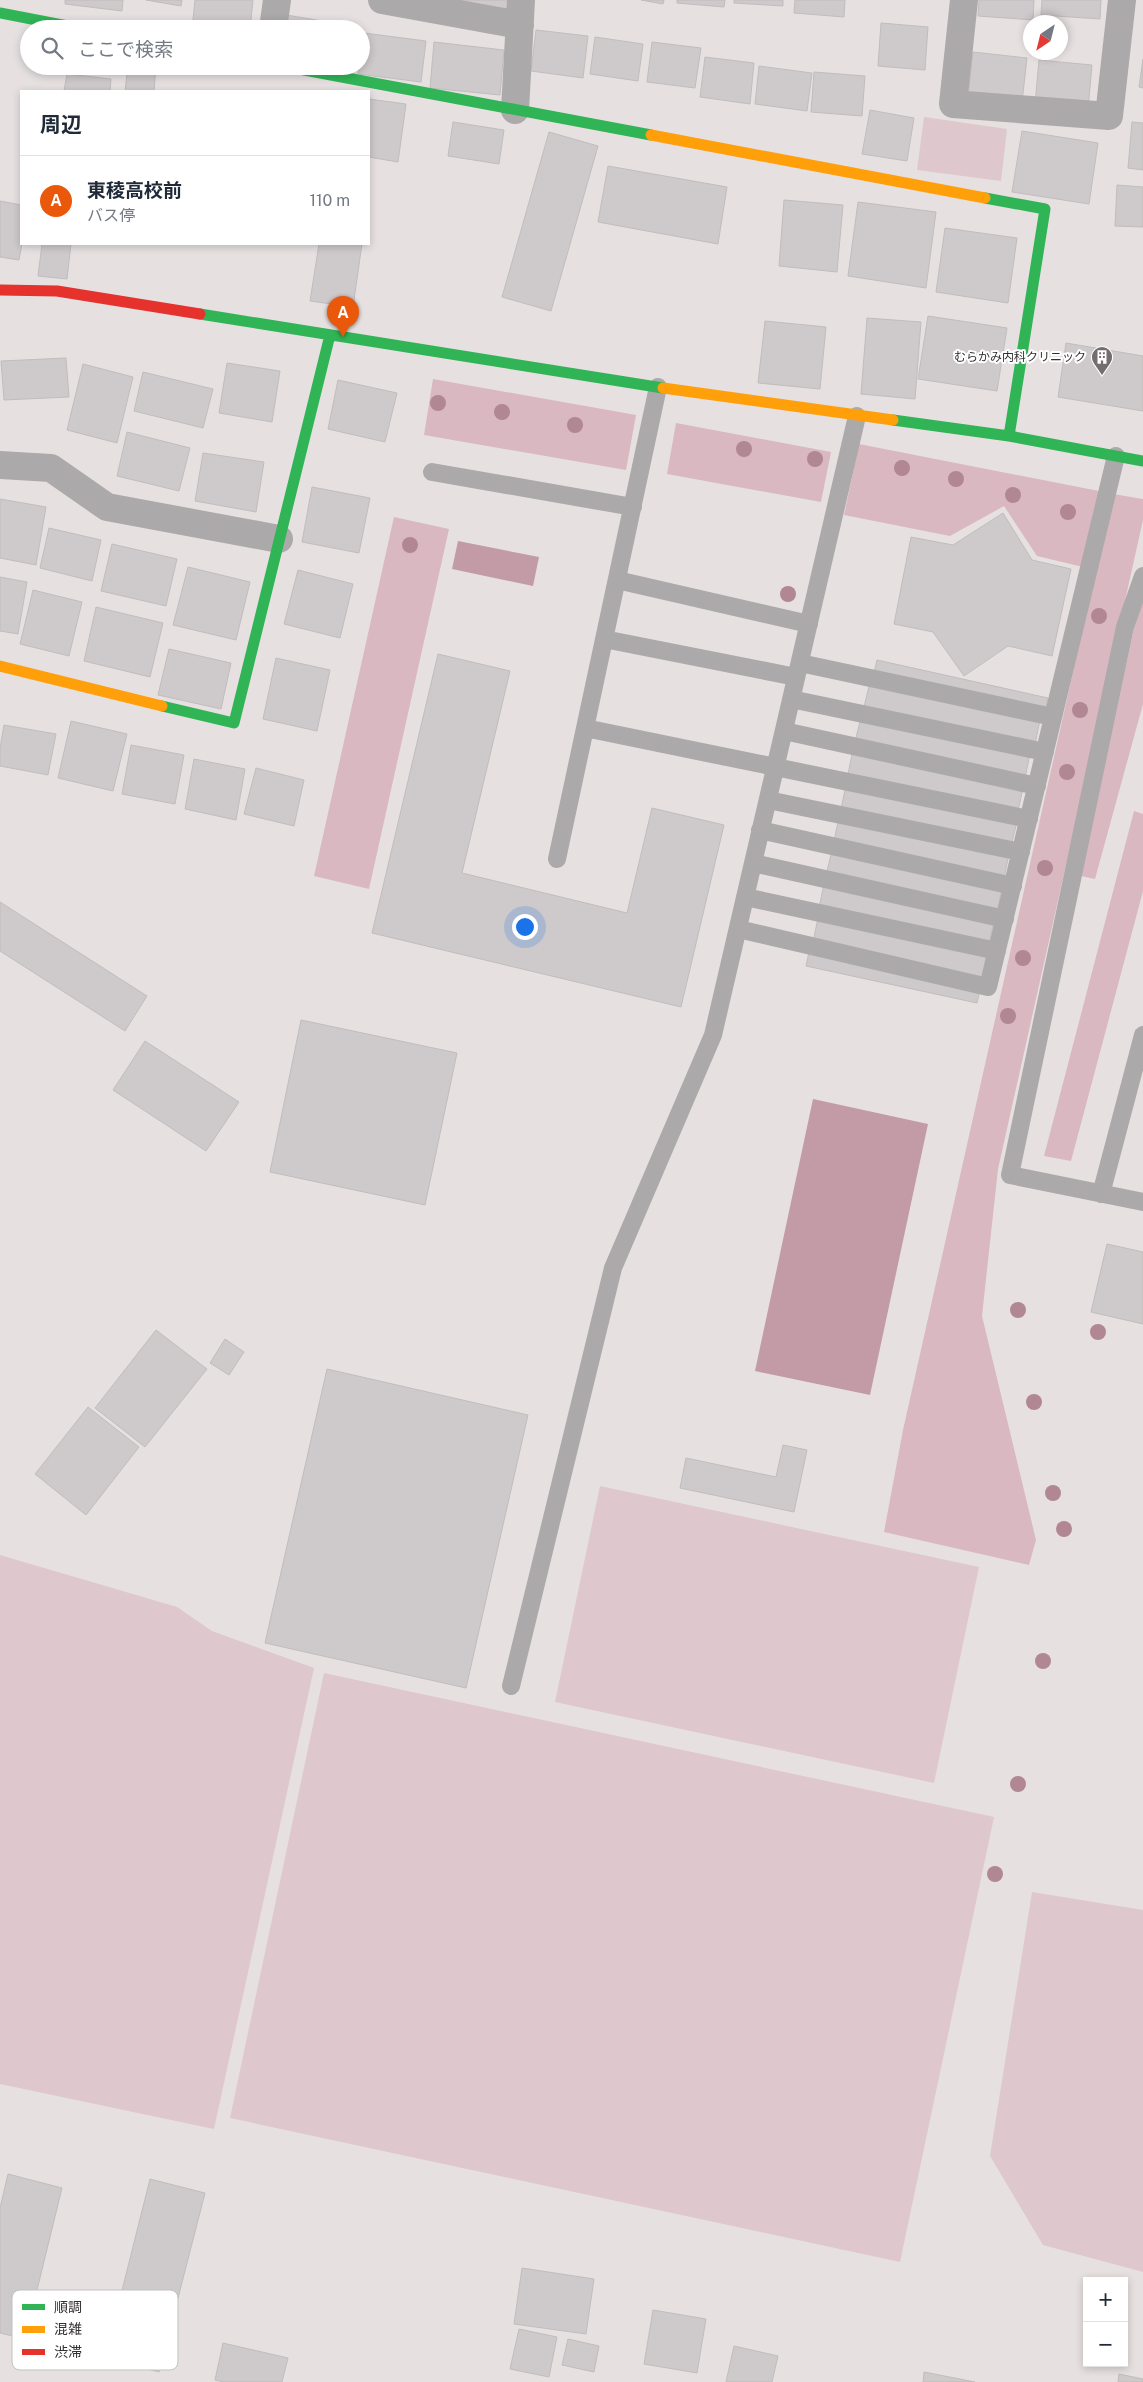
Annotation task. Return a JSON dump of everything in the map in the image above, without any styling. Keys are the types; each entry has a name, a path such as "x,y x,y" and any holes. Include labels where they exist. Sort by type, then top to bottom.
{"street":[{"path":"274,20 277,0"},
{"path":"382,0 520,13 515,110"},
{"path":"964,0 953,104 1109,116 1122,0"},
{"path":"0,13 36,20"},
{"path":"330,75 1045,209 1010,436"},
{"path":"0,290 57,291 658,387 1010,436 1143,461"},
{"path":"0,666 234,723 330,335"},
{"path":"0,465 51,468 108,508 279,540"}],"lane":[{"path":"557,859 658,387"},
{"path":"511,1686 613,1268 712,1036 857,416"},
{"path":"738,929 988,987 1116,456"},
{"path":"432,472 633,507"},
{"path":"1143,576 1125,627 1010,1175 1143,1202"},
{"path":"617,580 809,624"},
{"path":"604,639 798,670 1053,717"},
{"path":"791,699 1045,752"},
{"path":"585,728 1029,819"},
{"path":"784,731 1037,786"},
{"path":"768,800 1021,852"},
{"path":"760,830 1013,886"},
{"path":"753,863 1005,920"},
{"path":"745,897 997,952"},
{"path":"1101,1194 1143,1036"}],"shaded area":[{"path":"924,117 1007,129 1001,181 917,170"},
{"path":"433,379 636,415 626,470 424,435"},
{"path":"676,423 831,452 821,502 667,474"},
{"path":"859,444 1099,491 1083,567 1037,556 1004,506 950,536 844,515"},
{"path":"1113,494 1143,499 1143,520 998,1169 982,1316 1036,1540 1029,1565 884,1532 903,1430"},
{"path":"394,517 449,529 369,889 314,876"},
{"path":"458,541 539,557 533,586 452,569"},
{"path":"1143,602 1143,704 1095,879 1081,876 1134,628"},
{"path":"1134,811 1143,814 1143,891 1071,1161 1044,1156"},
{"path":"813,1099 928,1124 870,1395 755,1371"},
{"path":"600,1486 979,1567 934,1783 555,1702"},
{"path":"0,1555 177,1607 212,1631 314,1668 214,2129 0,2084"},
{"path":"324,1673 994,1817 900,2262 230,2118"},
{"path":"1032,1892 1143,1910 1143,2272 1043,2245 990,2156"}],"building":[{"path":"65,0 123,0 122,11 65,4"},
{"path":"146,0 182,0 181,6"},
{"path":"195,0 253,0 251,20 193,20"},
{"path":"445,0 511,0 510,11"},
{"path":"641,0 664,0 663,4"},
{"path":"677,0 725,0 724,7 677,3"},
{"path":"734,0 783,0 783,6 734,3"},
{"path":"795,0 845,0 844,17 794,13"},
{"path":"979,0 1034,0 1033,15 1023,15 1023,19 978,16"},
{"path":"1042,0 1101,0 1100,19 1068,17 1068,15 1041,15"},
{"path":"286,15 316,20 285,20"},
{"path":"881,23 928,27 925,70 878,66"},
{"path":"536,30 588,36 583,78 531,71"},
{"path":"370,34 426,41 421,82 366,75 370,75"},
{"path":"595,37 643,44 638,81 590,74"},
{"path":"434,42 504,50 500,95 430,88"},
{"path":"652,42 701,48 695,88 647,82"},
{"path":"973,52 1023,58 1023,60 1027,60 1022,102 968,96"},
{"path":"705,57 754,63 750,104 700,97"},
{"path":"1143,59 1143,88 1139,87"},
{"path":"1039,60 1092,65 1088,109 1035,105"},
{"path":"759,66 812,73 807,111 755,104"},
{"path":"814,72 865,76 862,116 811,112"},
{"path":"67,75 111,79 110,90 64,90"},
{"path":"127,75 155,75 154,90 125,90"},
{"path":"370,99 406,104 398,162 370,157"},
{"path":"870,110 914,118 907,161 862,154"},
{"path":"453,122 504,130 499,164 448,156"},
{"path":"1132,122 1143,123 1143,170 1128,168"},
{"path":"1022,131 1098,143 1089,204 1012,192"},
{"path":"549,132 598,146 551,311 502,297"},
{"path":"608,166 727,187 718,244 598,222"},
{"path":"1117,185 1143,187 1143,227 1115,226"},
{"path":"784,200 843,205 837,272 779,266"},
{"path":"0,201 20,205 20,245 22,245 19,260 0,257"},
{"path":"858,202 936,212 926,288 848,276"},
{"path":"945,228 1017,238 1008,303 936,292"},
{"path":"42,245 71,245 67,279 38,276"},
{"path":"319,245 362,245 353,307 310,301"},
{"path":"928,316 1007,328 997,391 918,379"},
{"path":"867,318 921,322 915,399 861,394"},
{"path":"765,321 826,327 820,389 758,383"},
{"name":"むらかみ内科クリニック","path":"1066,343 1143,356 1143,411 1058,397"},
{"path":"66,358 69,397 4,400 1,361"},
{"path":"227,363 280,371 272,422 219,413"},
{"path":"83,364 133,377 117,443 67,430"},
{"path":"143,372 213,389 203,428 134,411"},
{"path":"338,380 397,393 385,442 328,429"},
{"path":"127,432 190,448 179,491 117,476"},
{"path":"203,453 264,462 256,512 195,501"},
{"path":"312,487 370,498 359,553 302,542"},
{"path":"0,499 46,507 36,565 0,558"},
{"path":"1003,513 1032,560 1071,569 1052,656 1008,646 964,676 933,632 894,624 911,537 953,545"},
{"path":"49,528 101,540 92,581 40,568"},
{"path":"112,544 177,559 166,606 101,591"},
{"path":"188,567 250,582 236,640 173,625"},
{"path":"298,570 353,584 340,638 284,624"},
{"path":"0,577 27,582 18,634 0,631"},
{"path":"33,590 82,602 69,656 20,644"},
{"path":"96,607 163,623 150,677 84,661"},
{"path":"169,649 231,663 221,709 158,695"},
{"path":"438,654 510,671 462,873 627,913 652,808 724,825 681,1007 372,933"},
{"path":"276,658 330,670 317,731 263,719"},
{"path":"877,660 1048,698 1045,711 874,673"},
{"path":"870,682 1040,720 1035,744 864,707"},
{"path":"861,717 1030,754 1025,778 855,742"},
{"path":"71,721 127,734 113,791 58,778"},
{"path":"4,725 56,734 48,775 0,766 0,748"},
{"path":"131,745 184,755 175,804 122,794"},
{"path":"853,750 1023,788 1018,811 848,774"},
{"path":"194,759 245,769 236,820 185,809"},
{"path":"256,768 304,780 294,826 244,814"},
{"path":"846,785 1017,822 1011,846 841,809"},
{"path":"839,817 1009,854 1004,878 834,841"},
{"path":"832,851 1002,888 997,912 826,875"},
{"path":"824,884 994,921 989,944 819,908"},
{"path":"0,902 147,996 125,1031 0,951"},
{"path":"818,918 987,955 982,979 813,942"},
{"path":"809,952 980,990 977,1003 806,966"},
{"path":"301,1020 457,1053 425,1205 270,1172"},
{"path":"145,1041 239,1102 206,1151 113,1090"},
{"path":"1107,1244 1143,1252 1143,1324 1091,1312"},
{"path":"156,1330 207,1369 145,1447 95,1408"},
{"path":"225,1339 244,1352 229,1375 210,1363"},
{"path":"327,1369 528,1415 466,1688 265,1643"},
{"path":"88,1407 139,1447 86,1515 35,1474"},
{"path":"783,1445 807,1450 794,1512 680,1488 686,1458 776,1477"},
{"path":"8,2174 62,2188 37,2290 12,2290 12,2336 0,2333 0,2208"},
{"path":"150,2179 205,2193 178,2298 178,2290 122,2290"},
{"path":"522,2268 594,2279 586,2334 514,2324"},
{"path":"653,2310 706,2319 697,2373 644,2364"},
{"path":"519,2329 557,2337 549,2377 510,2369"},
{"path":"568,2339 599,2346 594,2372 562,2365"},
{"path":"223,2343 288,2358 282,2382 224,2382 215,2380"},
{"path":"734,2346 778,2356 772,2382 726,2382"},
{"path":"924,2372 975,2382 923,2382"},
{"path":"1119,2374 1143,2379 1143,2382 1118,2382"}],"traffic: fast":[{"path":"0,13 36,20"},
{"path":"331,75 651,135"},
{"path":"985,198 1045,209 1009,436"},
{"path":"200,314 663,388"},
{"path":"162,706 234,723 330,335"},
{"path":"893,420 1009,436 1143,461"}],"traffic: slow":[{"path":"651,135 985,198"},
{"path":"663,388 893,420"},
{"path":"0,666 162,706"}],"traffic: jam":[{"path":"0,290 57,291 200,314"}],"place":[{"name":"東稜高校前","path":"343,337"},
{"name":"むらかみ内科クリニック","path":"1102,376"}]}
